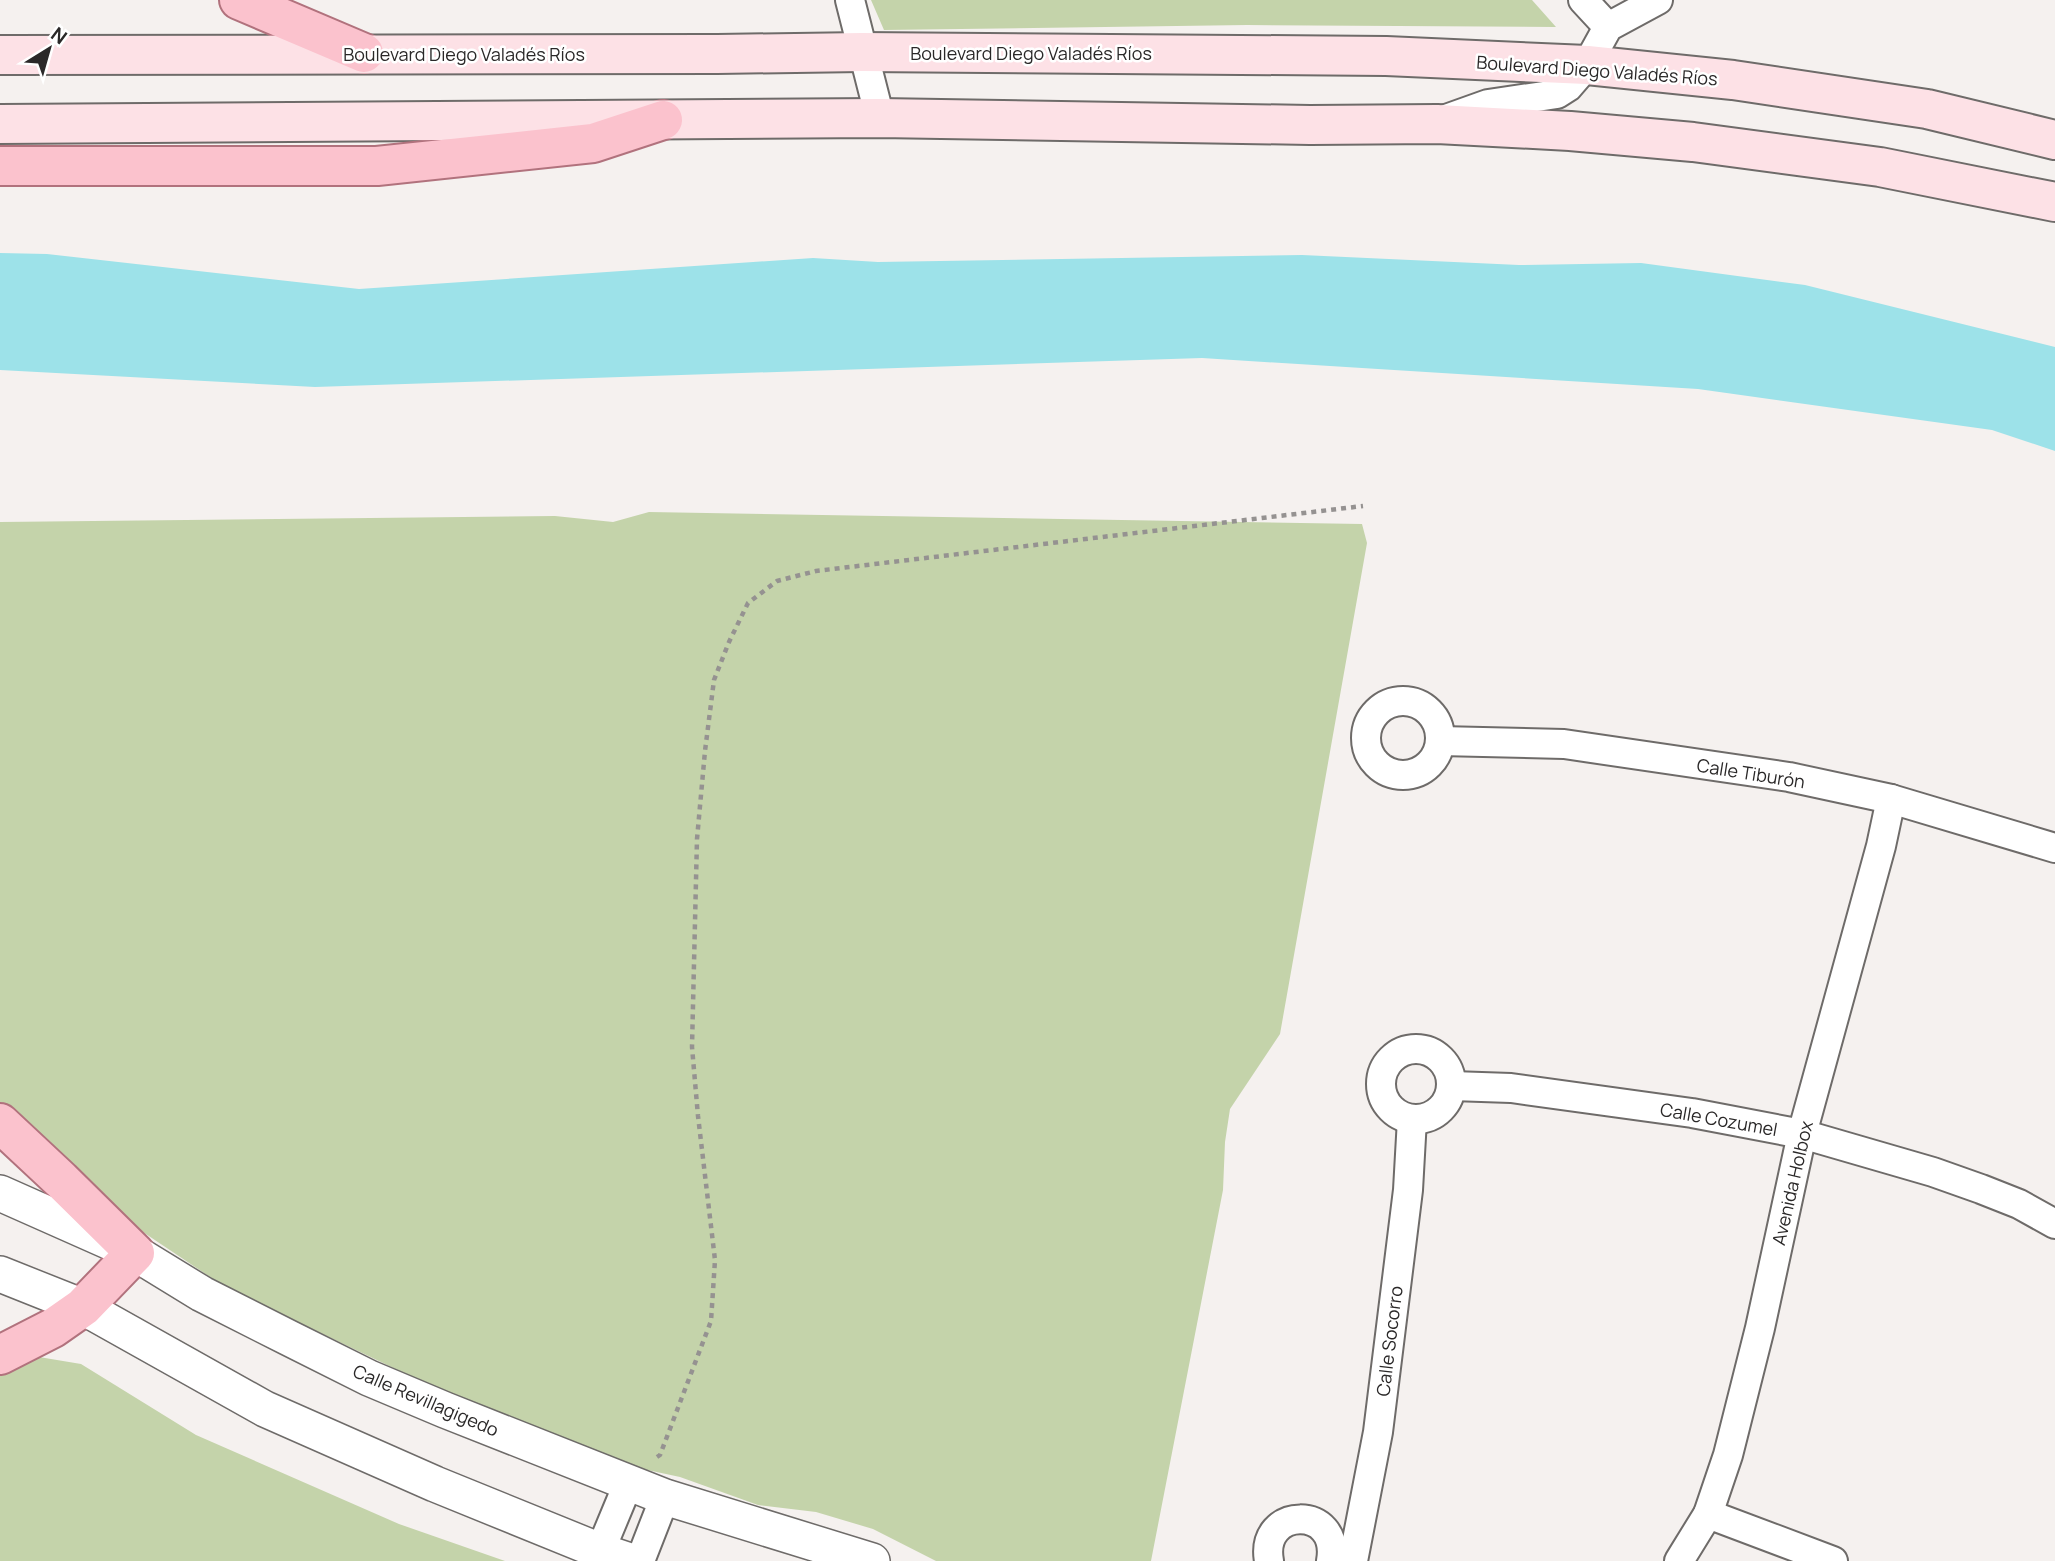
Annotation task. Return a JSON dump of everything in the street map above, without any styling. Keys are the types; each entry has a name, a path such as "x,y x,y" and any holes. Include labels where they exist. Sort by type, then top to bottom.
{"main road":[{"path":"239,0 364,53"},
{"name":"Boulevard Diego Valadés Ríos","path":"0,55 862,52 1386,56 1587,65 1733,80 1927,109 2055,139"},
{"path":"0,124 880,118 1310,125 1437,124 1570,131 1693,142 1880,167 2055,202"},
{"path":"0,166 377,166 593,142 663,120"},
{"path":"0,1123 135,1253 83,1307 53,1328 0,1355"}],"street":[{"path":"850,0 880,118"},
{"path":"1583,0 1608,27"},
{"path":"1437,124 1488,104 1557,94 1568,87 1587,65 1608,27 1658,0"},
{"name":"Calle Tiburón","path":"1440,741 1564,744 1789,777 1891,799 2055,848"},
{"name":"Avenida Holbox","path":"1679,1561 1708,1514 1728,1455 1754,1354 1802,1134 1878,859 1891,799"},
{"path":"1427,1049 1446,1063 1451,1074 1450,1097 1444,1107 1424,1119 1412,1119 1391,1109 1384,1099 1381,1076 1386,1065 1404,1050 1427,1049"},
{"name":"Calle Cozumel","path":"1452,1086 1511,1088 1692,1113 1802,1134 1957,1181 2019,1204 2055,1224"},
{"name":"Calle Socorro","path":"1338,1561 1378,1432 1408,1190 1412,1119"},
{"name":"Calle Revillagigedo","path":"0,1193 135,1253 202,1294 369,1377 445,1410 628,1484 872,1561"},
{"path":"0,1274 83,1307 265,1409 609,1558 628,1484"},
{"path":"640,1561 665,1497"},
{"path":"1708,1514 1833,1561"},
{"name":"Calle Socorro","path":"1269,1561 1268,1548 1278,1527 1300,1518 1312,1520 1322,1527 1329,1536 1338,1561"}],"path":[{"path":"660,1455 711,1321 715,1260 692,1047 697,839 714,680 748,603 777,581 816,571 1363,506"}],"green space":[{"path":"871,0 1532,0 1556,27 1247,25 884,30"},
{"path":"649,512 1362,524 1367,543 1280,1034 1230,1109 1225,1142 1223,1190 1151,1561 936,1561 873,1529 816,1512 758,1505 680,1477 638,1468 529,1433 225,1287 119,1216 3,1112 0,1103 0,522 555,516 613,522"},
{"path":"33,1356 81,1364 196,1435 399,1524 505,1561 0,1561 0,1362"}],"water":[{"path":"0,253 47,254 359,289 813,258 878,262 1302,255 1519,265 1641,263 1805,285 2055,347 2055,451 1992,430 1698,389 1202,358 315,387 0,370"}]}
